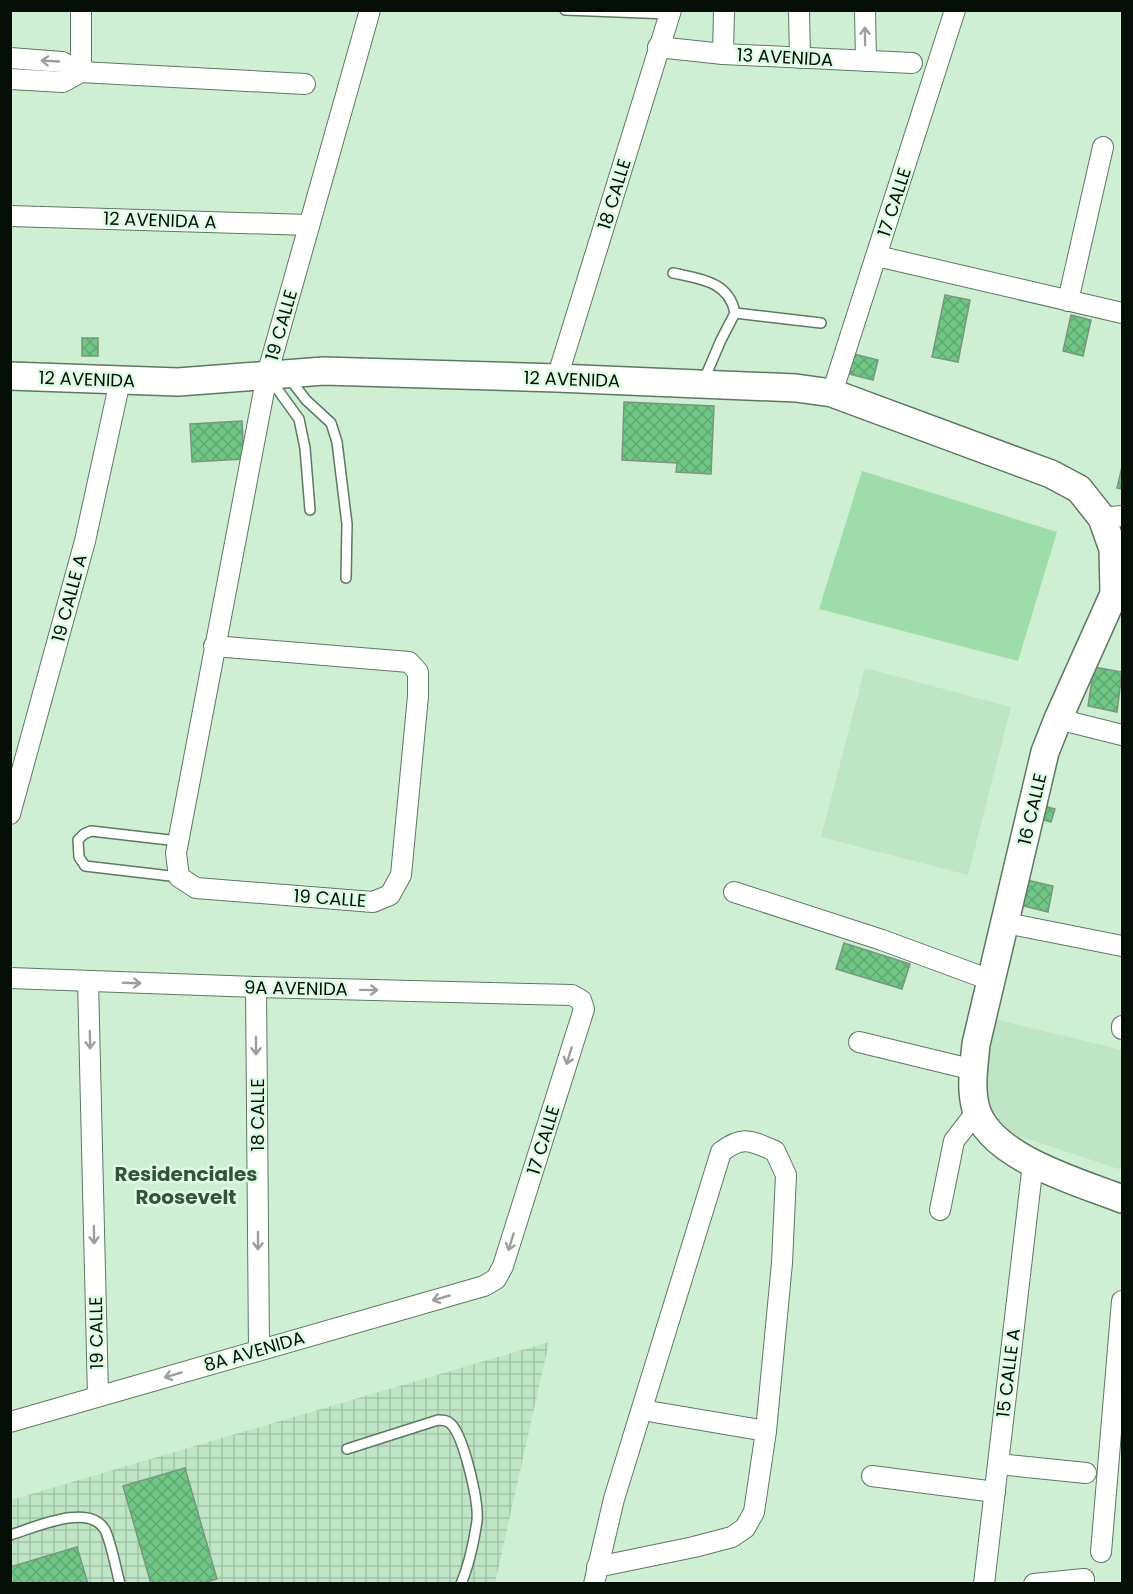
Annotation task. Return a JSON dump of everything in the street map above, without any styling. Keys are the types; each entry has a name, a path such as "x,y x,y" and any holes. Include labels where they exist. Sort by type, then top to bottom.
{"main road":[{"name":"12 AVENIDA","path":"10,376 178,382 324,371 796,388 832,393 1051,474 1079,489 1112,517"},
{"name":"16 CALLE","path":"977,1111 972,1090 976,1044 993,981 1046,752 1058,719 1118,595 1112,517"},
{"path":"977,1111 998,1142 1033,1163 1122,1199"}],"street":[{"path":"81,10 81,72"},
{"path":"723,54 724,10"},
{"path":"799,10 800,58"},
{"path":"865,10 866,61"},
{"name":"17 CALLE","path":"832,393 955,10"},
{"name":"19 CALLE","path":"214,646 408,662 418,672 418,696 401,875 390,895 374,902 196,888 179,877 176,853 214,646 309,225 369,11"},
{"name":"18 CALLE","path":"557,378 670,12"},
{"name":"13 AVENIDA","path":"658,47 723,54 912,63"},
{"path":"10,58 62,62 81,72 305,84"},
{"path":"10,80 63,82 81,72"},
{"path":"1068,301 1103,147"},
{"name":"12 AVENIDA A","path":"10,216 309,225"},
{"path":"877,256 1122,313"},
{"name":"19 CALLE A","path":"10,814 85,542 120,381"},
{"path":"1058,719 1122,735"},
{"path":"734,892 882,940 993,981"},
{"path":"1006,923 1122,946"},
{"name":"9A AVENIDA","path":"10,978 572,995 581,1000"},
{"name":"19 CALLE","path":"88,981 98,1396"},
{"name":"18 CALLE","path":"256,987 258,1350"},
{"name":"17 CALLE","path":"496,1279 503,1266 584,1009 581,1000"},
{"path":"858,1042 974,1070"},
{"path":"940,1210 954,1141 977,1111"},
{"path":"734,1142 751,1142 775,1151 786,1174 782,1263 766,1431 754,1512 745,1528 732,1537 596,1575 614,1499 642,1410 721,1152 734,1142"},
{"name":"15 CALLE A","path":"984,1584 1033,1163"},
{"name":"8A AVENIDA","path":"10,1422 484,1286 496,1279"},
{"path":"1101,1552 1122,1301"},
{"path":"642,1410 766,1431"},
{"path":"998,1464 1086,1473"},
{"path":"872,1476 995,1492"},
{"path":"1034,1584 1084,1579"}],"lane":[{"path":"565,10 670,12"},
{"path":"673,273 715,283 729,295 735,313 702,384"},
{"path":"735,313 821,323"},
{"path":"276,374 299,419 305,448 310,510"},
{"path":"276,374 331,423 338,442 347,525 346,578"},
{"path":"178,841 91,831 78,840 78,857 85,866 179,877"},
{"path":"347,1449 438,1420 445,1420 451,1424 463,1446 472,1478 477,1518 462,1584"},
{"path":"10,1535 66,1519 82,1516 95,1519 105,1530 120,1584"}],"shaded area":[{"path":"862,471 1057,532 1018,661 819,609"},
{"path":"865,668 1011,707 968,875 821,837"},
{"path":"994,1019 1122,1050 1122,1170 1001,1130 978,1091"},
{"path":"549,1342 495,1583 11,1584 11,1500"}],"building":[{"path":"945,295 970,300 958,362 932,357"},
{"path":"1071,315 1091,320 1083,356 1063,351"},
{"path":"82,338 98,338 98,356 82,356"},
{"path":"850,353 878,360 873,380 845,373"},
{"path":"624,402 714,406 711,474 676,472 677,463 622,460"},
{"path":"242,421 244,459 192,462 190,424"},
{"path":"1122,467 1122,489 1117,488"},
{"path":"1094,667 1122,672 1117,712 1088,706"},
{"path":"1037,804 1055,809 1051,822 1033,817"},
{"path":"1018,878 1053,886 1048,912 1012,903"},
{"path":"844,943 910,964 902,989 836,969"},
{"path":"185,1468 217,1579 200,1584 151,1584 123,1486"},
{"path":"77,1547 88,1584 10,1584 10,1567"}],"district":[{"name":"Residenciales Roosevelt","path":"186,1186"}]}
